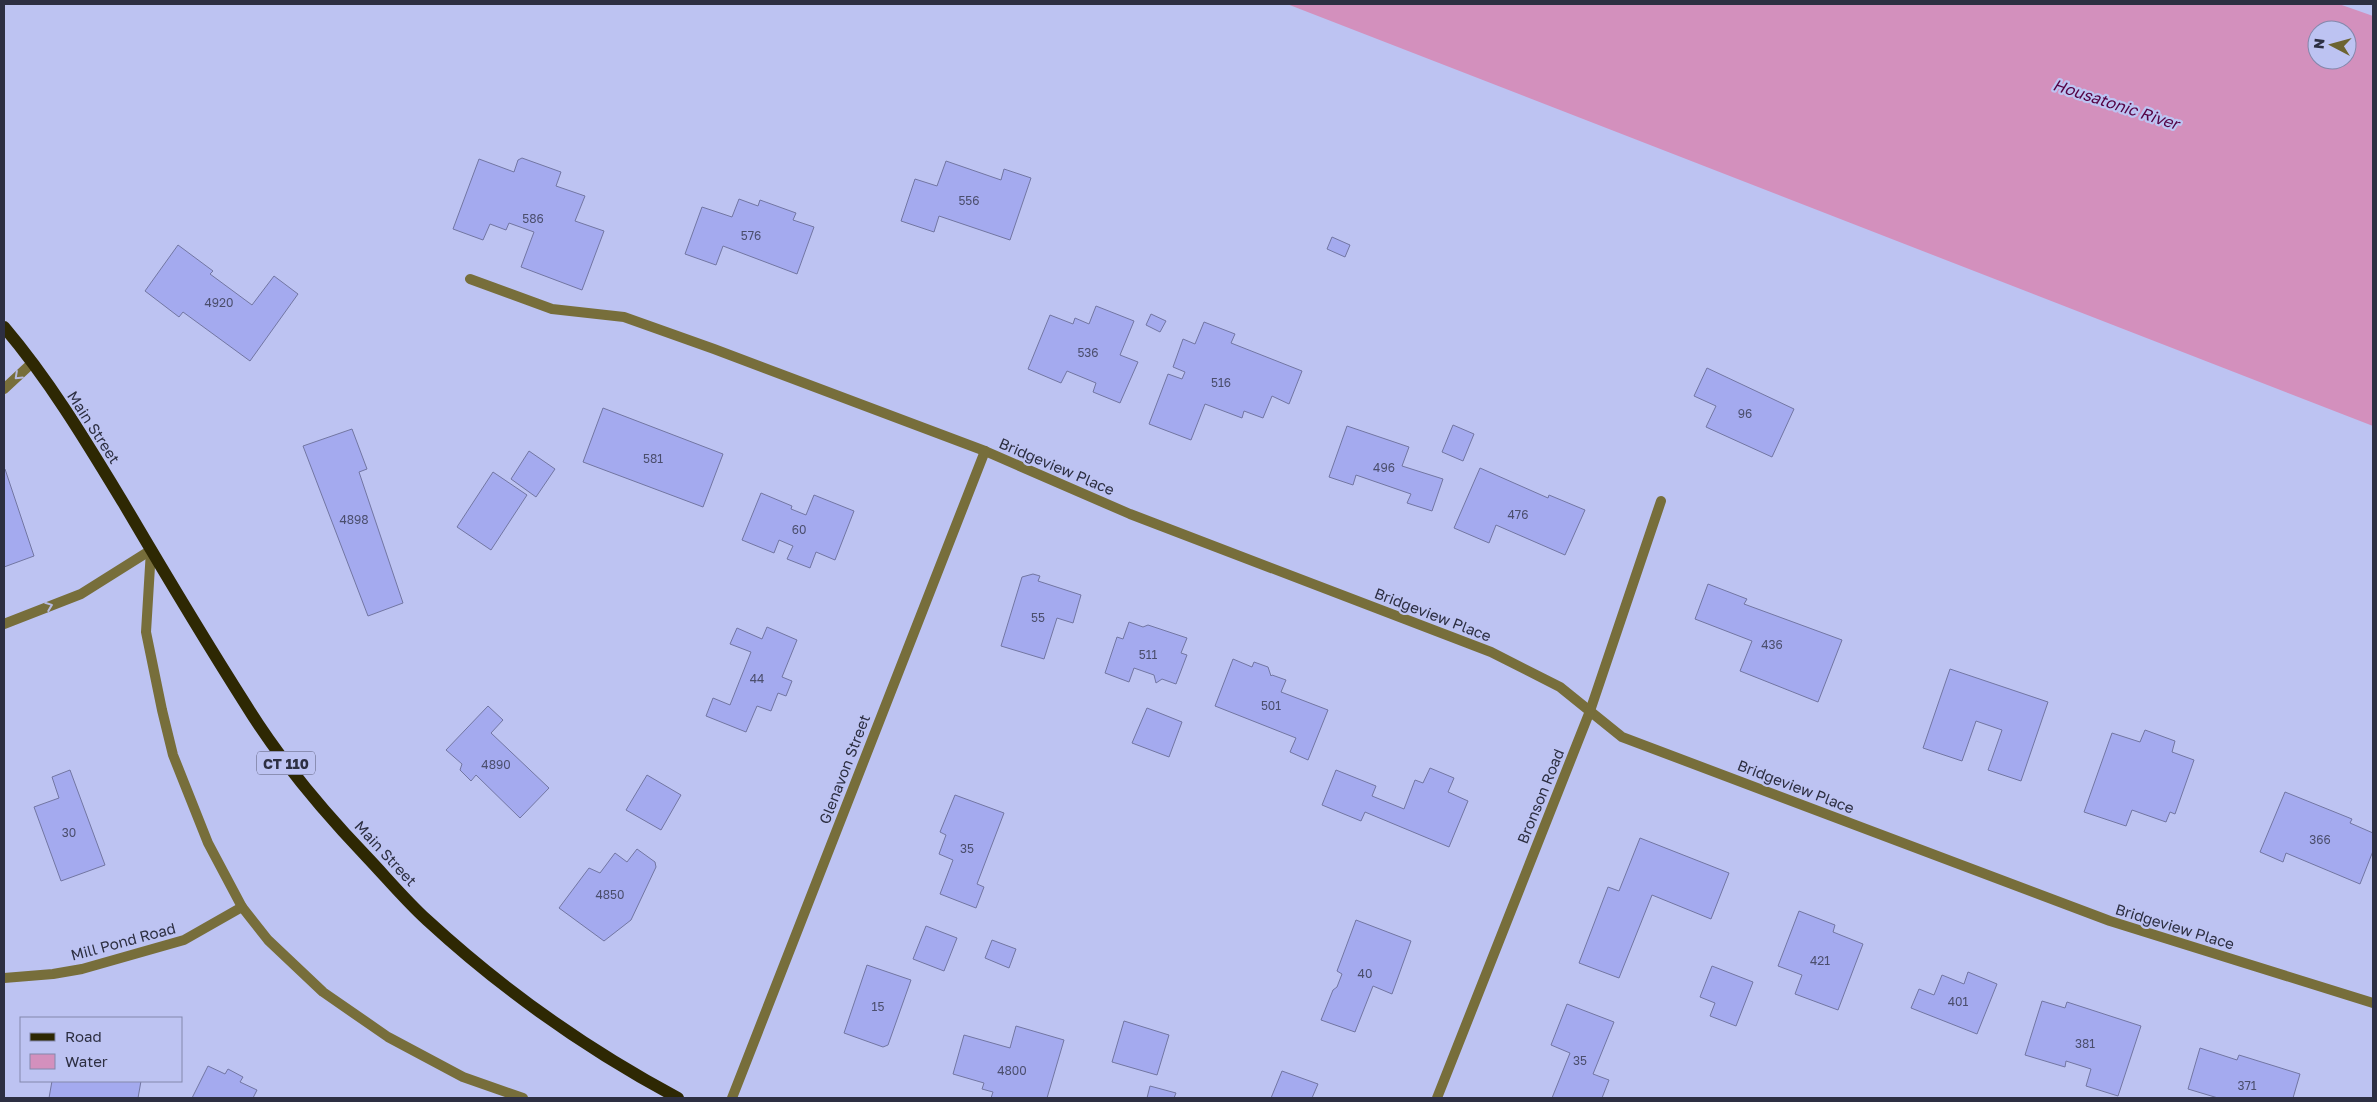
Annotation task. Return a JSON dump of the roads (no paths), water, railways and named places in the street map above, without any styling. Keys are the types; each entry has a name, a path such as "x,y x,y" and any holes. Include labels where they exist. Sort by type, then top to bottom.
{"main road":[{"name":"Main Street","path":"4,327 83,436 247,708 293,772 338,826 427,920 486,970 553,1021 612,1060 678,1098"}],"street":[{"name":"Bridgeview Place","path":"470,279 552,309 624,317 714,348 985,451 1130,514 1491,652 1560,687 1622,737 2110,921 2373,1003"},
{"path":"4,389 32,364"},
{"name":"Glenavon Street","path":"732,1098 985,451"},
{"name":"Bronson Road","path":"1437,1098 1590,711 1661,501"},
{"path":"4,624 81,594 151,550"},
{"path":"151,550 146,632 162,710 174,755 208,843 242,907 268,940 323,992 388,1038 463,1077 523,1098"},
{"name":"Mill Pond Road","path":"4,978 45,975 82,969 184,940 242,907"}],"water":[{"name":"Housatonic River","path":"1287,4 2339,4 2373,16 2373,426"}]}
